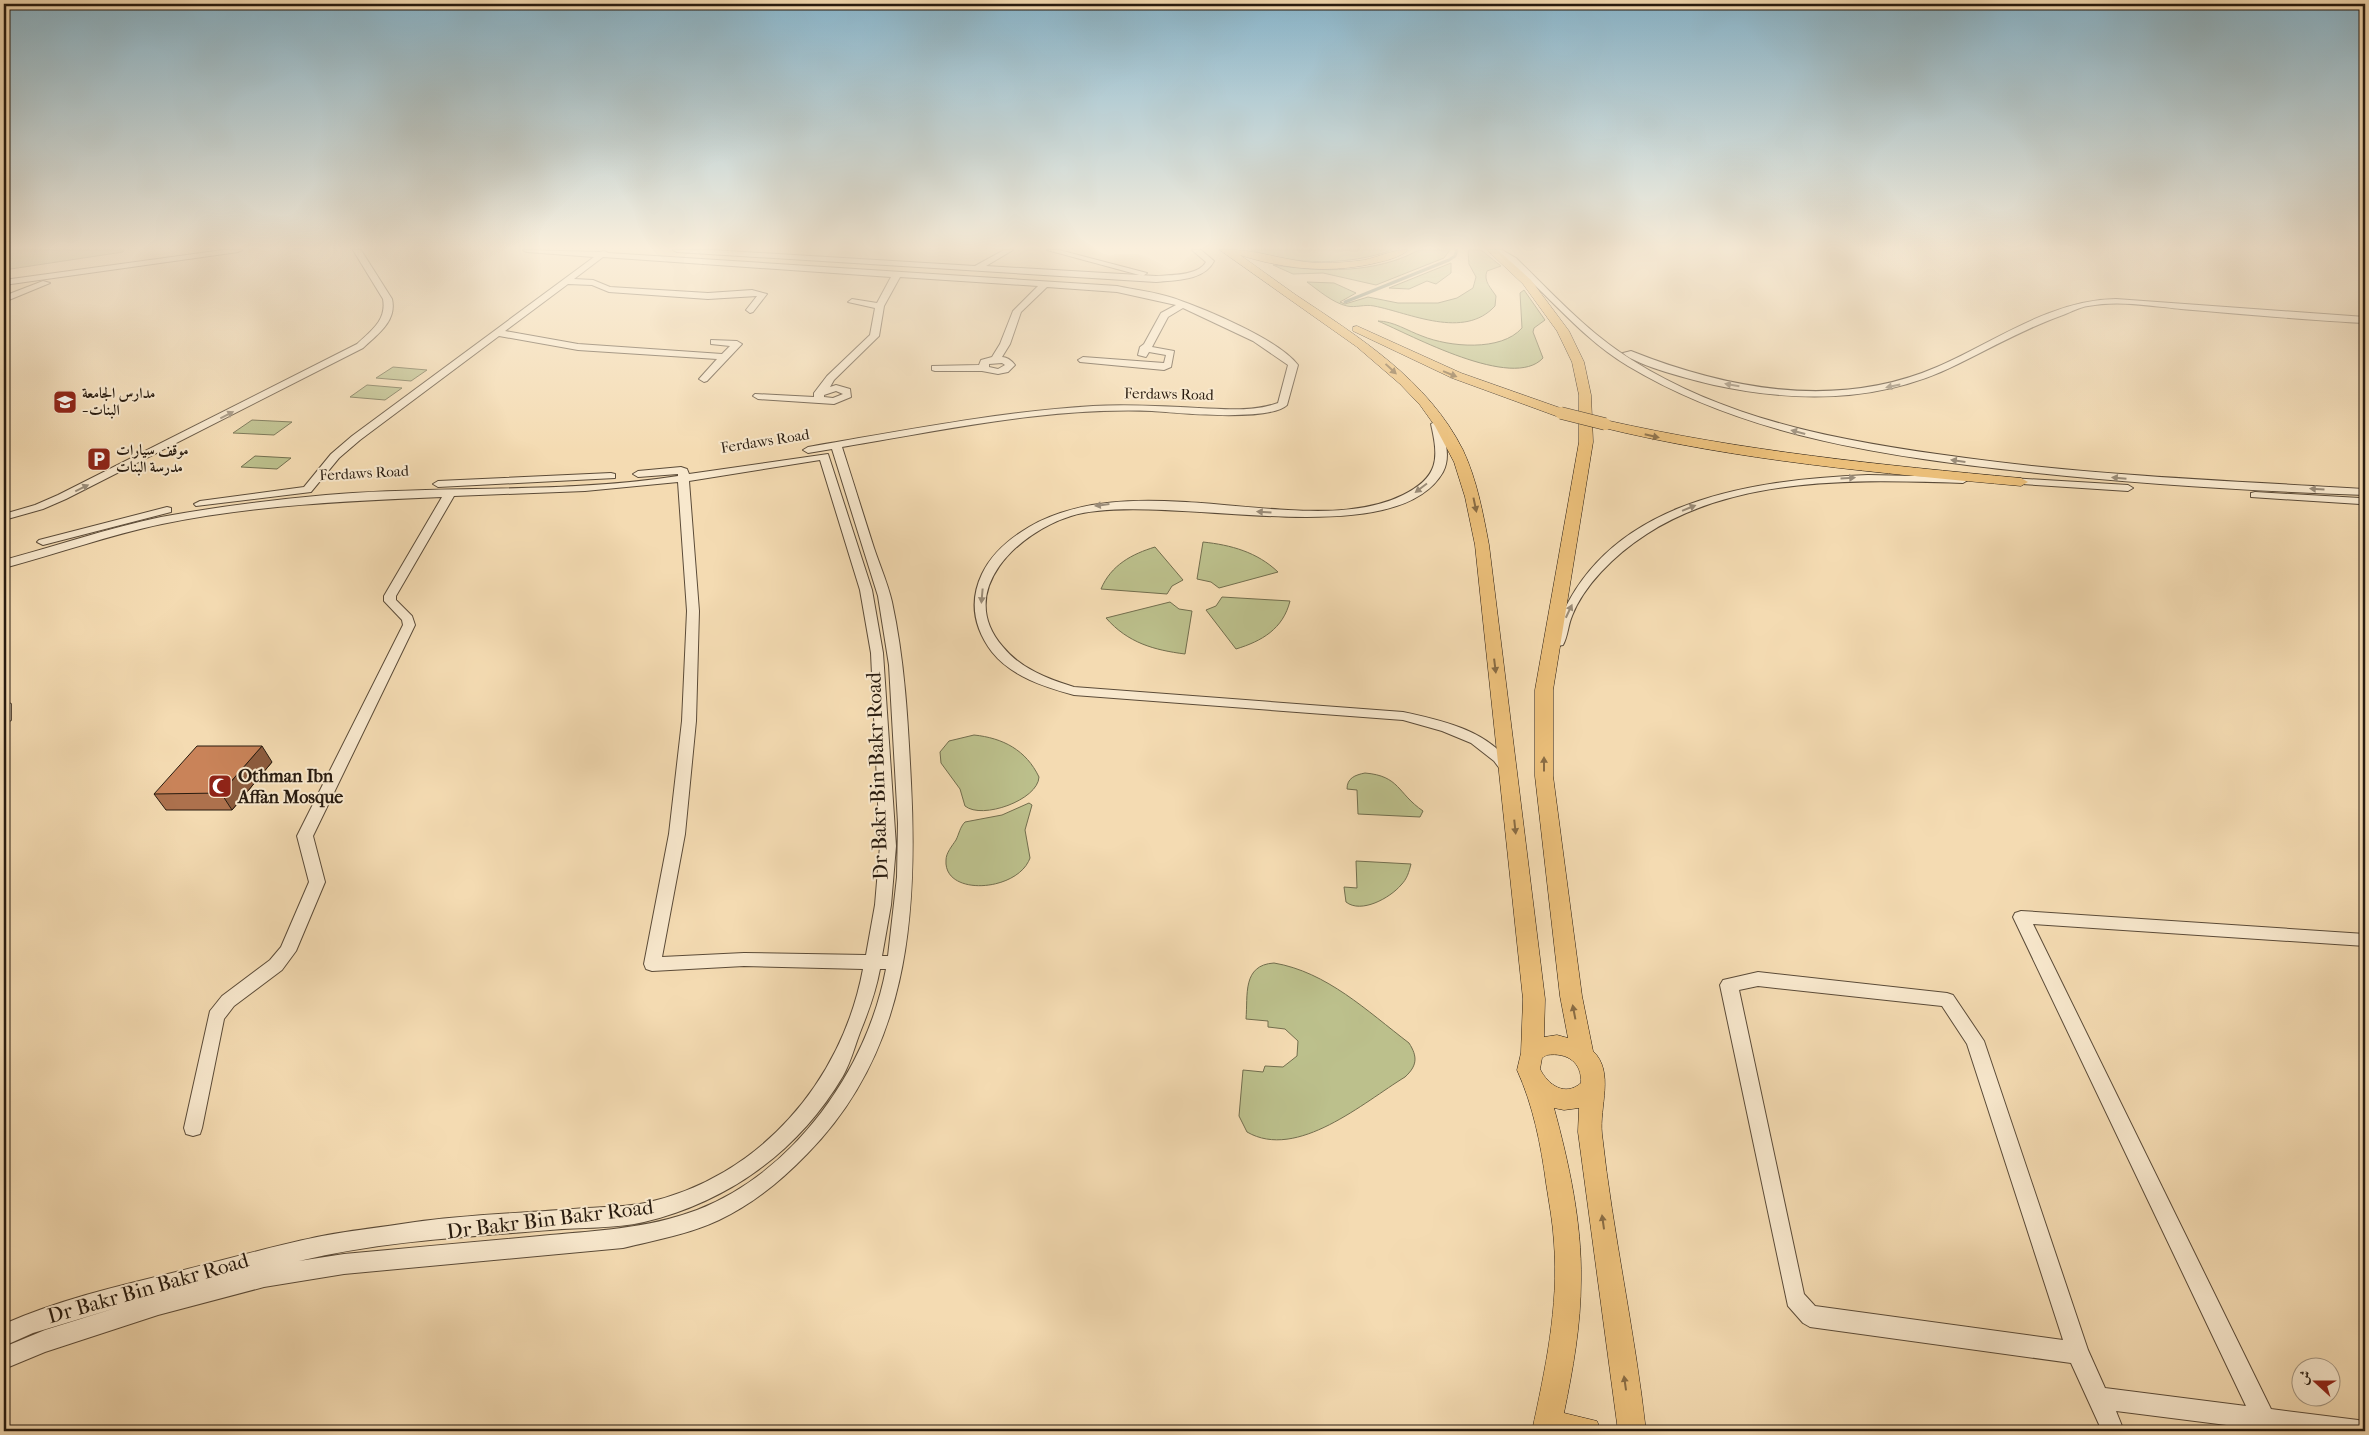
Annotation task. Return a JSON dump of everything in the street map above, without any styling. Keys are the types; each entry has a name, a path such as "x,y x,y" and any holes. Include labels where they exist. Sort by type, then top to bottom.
{"main road":[{"path":"1325,317 1357,339 1399,376 1432,414 1455,448 1474,502 1482,546 1534,999 1532,1053 1528,1070 1537,1087 1554,1152 1566,1243 1568,1281 1562,1354 1546,1428 1587,1431"},
{"path":"1339,317 1372,337 1423,363 1508,396 1561,413 1605,424 1722,450 1809,462 2021,482"},
{"path":"1553,317 1578,362 1585,395 1586,442 1544,690 1544,776 1571,996 1582,1055"},
{"path":"1532,1053 1544,1046 1560,1045 1582,1055 1590,1063 1593,1072 1590,1132 1632,1431"},
{"path":"1537,1087 1550,1096 1566,1100 1576,1100 1591,1089"}],"street":[{"path":"4,527 322,367 360,346 372,336 387,317"},
{"path":"307,490 345,447 519,317"},
{"path":"758,396 822,395 830,378 874,336 878,317"},
{"path":"996,359 1005,344 1015,317"},
{"path":"1139,365 1145,349 1163,317"},
{"name":"Ferdaws Road","path":"4,554 80,531 161,511 230,499 307,490 684,474 965,422 1070,410 1167,408 1263,411 1282,405 1293,369 1287,358 1211,317"},
{"path":"1574,317 1627,361 1693,396 1743,415 1832,440 1930,457 2024,469 2138,479 2365,492"},
{"path":"1586,328 1625,352 1657,366 1691,376 1767,391 1841,394 1899,385 1939,370 2044,317"},
{"path":"2325,317 2365,320"},
{"path":"499,333 578,347 723,357"},
{"path":"704,379 737,344 714,342"},
{"path":"1082,360 1164,367 1170,362 1171,353 1145,349"},
{"path":"935,368 984,368 994,371 1009,367 1007,361 996,359 984,362 984,368"},
{"path":"1432,414 1442,439 1444,451 1441,464 1426,486 1397,503 1363,511 1313,515 1123,504 1071,511 1030,531 999,555 983,582 981,616 993,645 1004,657 1034,678 1054,686 1074,691 1403,716 1428,721 1489,748 1501,758 1509,773"},
{"name":"Dr Bakr Bin Bakr Road","path":"4,1358 45,1341 158,1305 264,1277 344,1264 623,1238 662,1230 701,1218 744,1196 805,1148 832,1118 852,1087 869,1055 882,1016 895,963 902,924 906,861 904,792 895,659 886,601 836,445"},
{"path":"4,564 108,534 214,511 285,501 585,488 816,456 825,458 866,590 877,653 888,846 883,905 868,989 837,1070 816,1101 790,1132 761,1158 719,1186 689,1200 642,1213 420,1231 321,1246 121,1296 31,1324 4,1335"},
{"path":"684,474 693,611 688,721 677,834 652,964 711,959 760,958 895,963"},
{"path":"1544,690 1568,612 1586,582 1608,556 1636,533 1669,516 1704,502 1739,492 1816,480 1897,477 2021,482 2365,502"},
{"path":"193,1128 216,1016 228,1000 276,965 288,951 317,882 318,872 305,845 305,836 408,625 408,619 390,601 390,596 450,493"},
{"path":"4,517 25,512 62,497"},
{"path":"4,704 4,720"},
{"path":"2267,1426 2021,917 2365,940"},
{"path":"2078,1353 1810,1316 1795,1299 1729,985 1758,979 1947,1000 1974,1041 2078,1353 2113,1431"},
{"path":"2098,1398 2267,1426 2358,1431"}],"green space":[{"path":"1416,317 1479,317 1453,323"},
{"path":"1521,317 1543,317 1545,320 1534,328 1533,332 1543,358 1529,366 1509,368 1462,357 1437,348 1378,321 1384,321 1433,340 1460,345 1488,344 1501,341 1513,336 1522,328"},
{"path":"393,367 427,370 411,381 376,378"},
{"path":"367,385 402,388 385,400 350,397"},
{"path":"252,420 292,422 274,435 233,433"},
{"path":"255,456 291,458 277,469 241,467"},
{"path":"1203,542 1224,545 1243,551 1261,559 1278,572 1219,588 1211,582 1197,579"},
{"path":"1155,547 1183,580 1172,586 1167,594 1101,589 1110,573 1116,567 1130,557"},
{"path":"1222,597 1290,601 1287,611 1277,626 1263,638 1236,649 1206,610 1216,606"},
{"path":"1170,602 1179,609 1192,611 1185,654 1142,644 1123,634 1106,618"},
{"path":"974,735 1004,742 1027,759 1039,777 1036,785 1029,793 1020,800 996,809 973,810 965,806 960,789 941,763 940,752 949,741"},
{"path":"1365,773 1385,778 1397,786 1423,811 1420,817 1358,814 1357,790 1347,789 1347,785 1352,778"},
{"path":"1029,803 1032,805 1025,830 1030,858 1023,869 1011,878 982,886 968,885 956,880 948,872 947,855 965,822 1002,815"},
{"path":"1356,861 1411,864 1409,873 1403,883 1390,895 1375,903 1359,906 1346,902 1344,887 1357,888"},
{"path":"1274,963 1312,975 1346,994 1409,1043 1415,1057 1412,1069 1405,1077 1350,1113 1308,1134 1287,1139 1266,1139 1247,1132 1239,1116 1243,1070 1263,1072 1265,1066 1283,1067 1297,1056 1298,1041 1285,1029 1268,1027 1268,1021 1246,1019 1247,991 1252,975 1256,969"}],"building":[{"path":"197,746 262,746 221,793 154,794"}],"place":[{"name":"مدارس الجامعة - البنات","path":"65,402"},
{"name":"موقف سيارات مدرسة البنات","path":"99,459"},
{"name":"Othman Ibn Affan Mosque","path":"220,786"}]}
